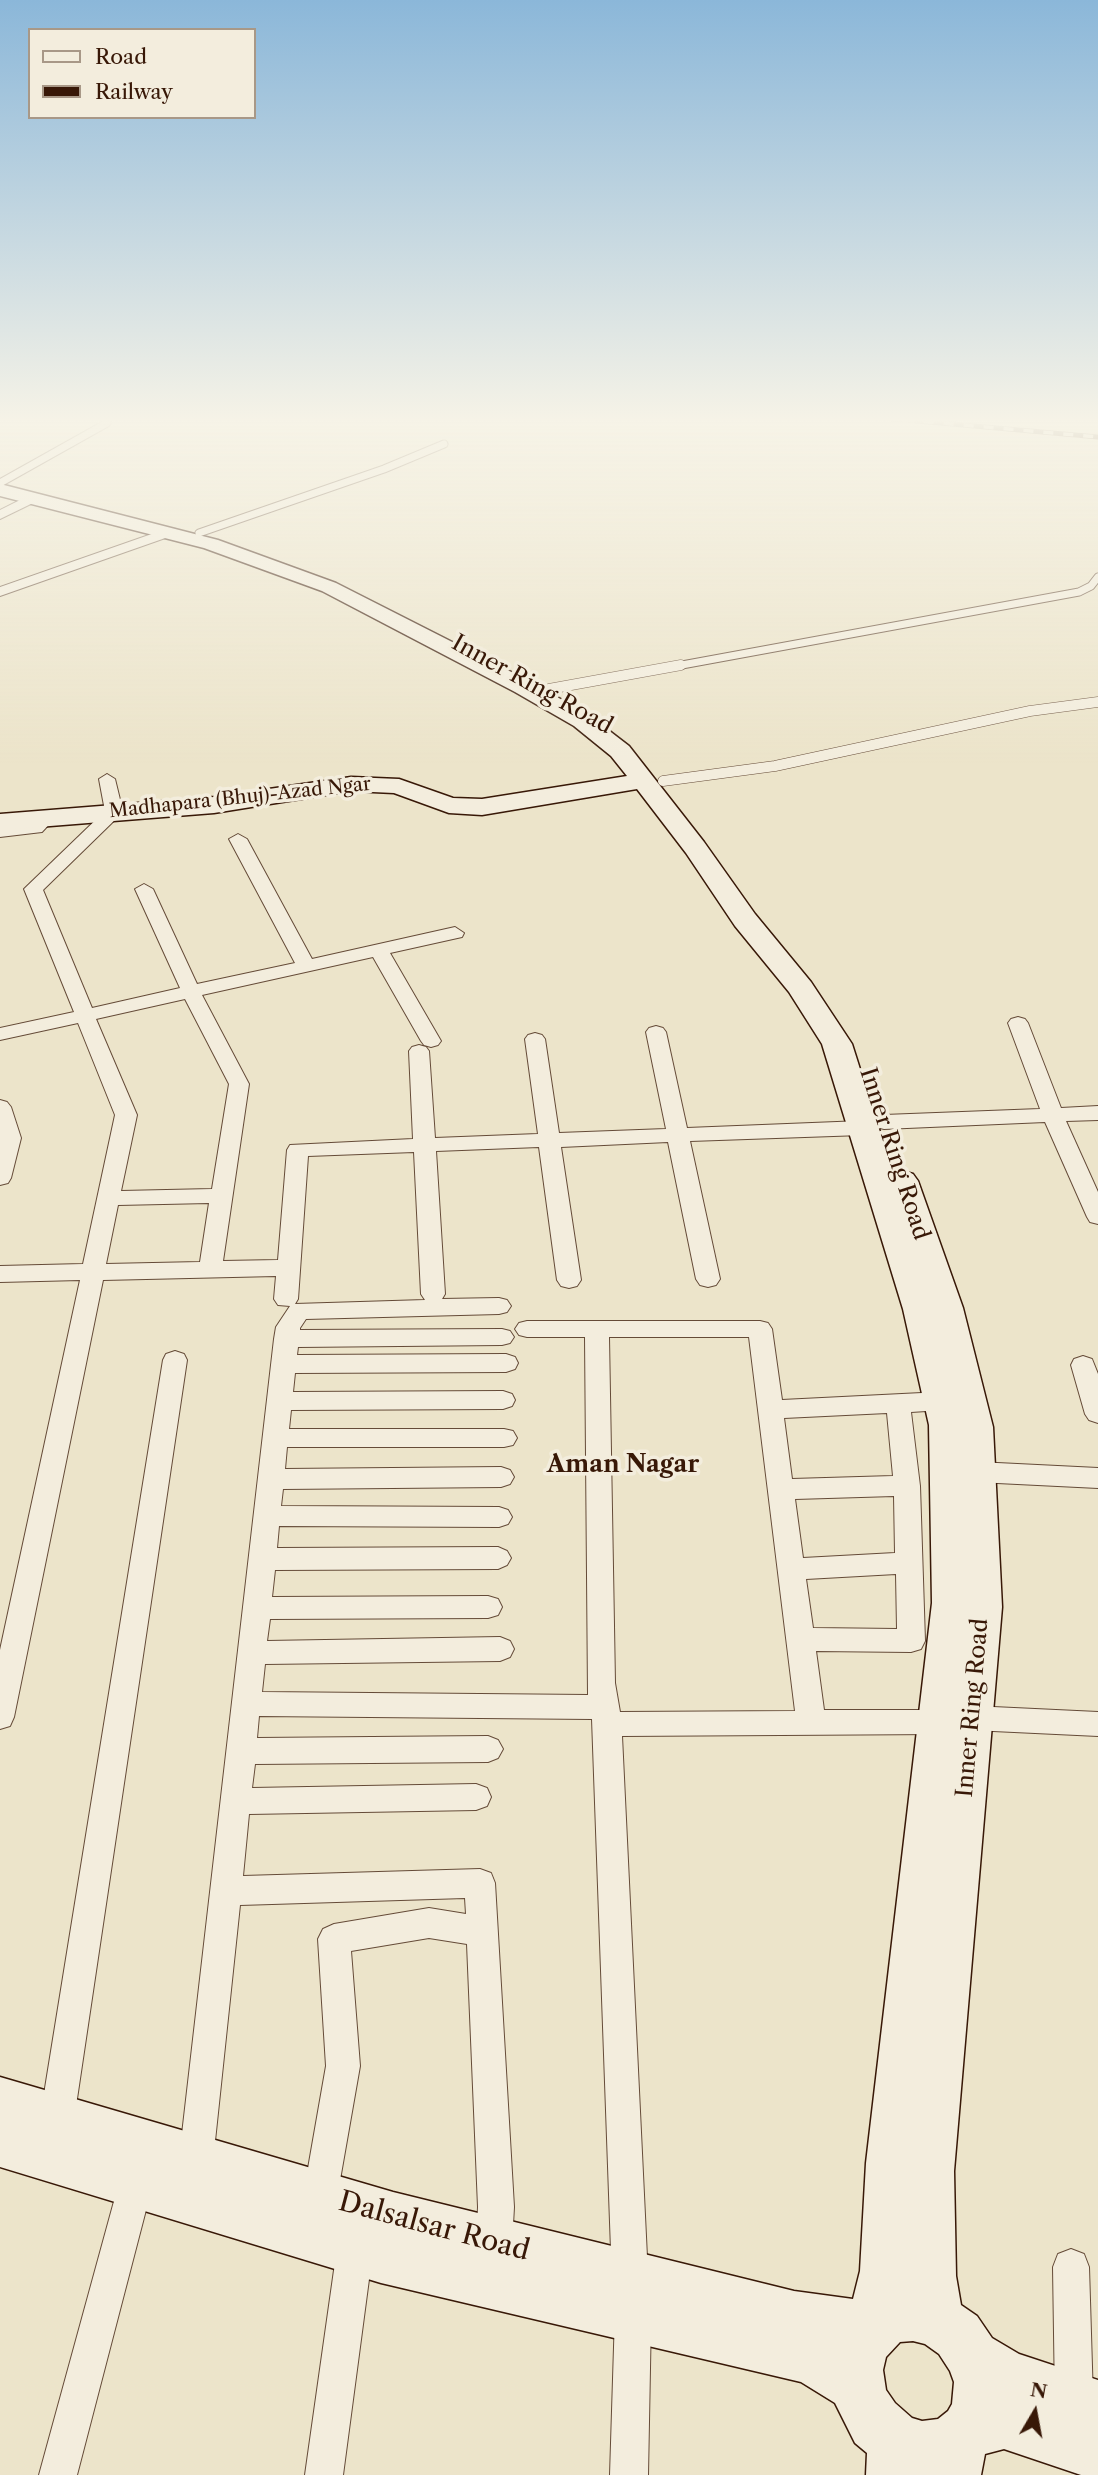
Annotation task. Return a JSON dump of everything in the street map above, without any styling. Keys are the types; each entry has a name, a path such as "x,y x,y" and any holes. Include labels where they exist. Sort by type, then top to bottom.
{"main road":[{"name":"Inner Ring Road","path":"168,534 211,544 329,587 523,687 582,721 653,781"},
{"name":"Inner Ring Road","path":"200,534 341,582 549,689 597,716 636,747 653,781 695,848 745,920 801,988 837,1044 873,1125 946,1308 975,1427 982,1607 929,2171 930,2276 937,2320"},
{"name":"Madhapara (Bhuj)-Azad Ngar","path":"0,822 215,805 351,784 399,786 449,805 482,807 653,781"},
{"name":"Inner Ring Road","path":"873,1125 947,1426 952,1603 891,2164 886,2271 873,2329"},
{"name":"Dalsalsar Road","path":"0,2102 320,2197 494,2243 632,2296 811,2357 859,2388"},
{"name":"Dalsalsar Road","path":"0,2143 355,2249 632,2296 873,2329"},
{"path":"960,2448 979,2408 981,2382 974,2357 958,2335 937,2320 913,2314 891,2317 873,2329 861,2347 856,2370 860,2398 895,2458 922,2449 948,2445 960,2448 1004,2421 1098,2453"},
{"path":"974,2357 1006,2377 1086,2404"}],"street":[{"path":"0,592 165,534"},
{"path":"0,1717 5,1666 126,1115 33,889 114,812 107,779"},
{"path":"0,832 36,828 46,818"},
{"path":"238,839 307,967"},
{"path":"144,889 192,993 239,1084 210,1270"},
{"path":"0,1034 455,933"},
{"path":"379,951 425,1046 426,1144 433,1294"},
{"path":"1018,1023 1053,1115 1098,1217"},
{"path":"656,1032 708,1279"},
{"path":"535,1040 569,1280"},
{"path":"0,1107 10,1138 0,1178"},
{"path":"286,1299 298,1150 676,1135 1098,1113"},
{"path":"108,1198 222,1196"},
{"path":"0,1274 288,1268"},
{"path":"196,2160 288,1327 299,1311 499,1306"},
{"path":"597,1328 601,1683 605,1716 632,2296 629,2475"},
{"path":"527,1329 760,1329 811,1723"},
{"path":"285,1352 502,1337"},
{"path":"285,1352 506,1363"},
{"path":"57,2119 175,1360"},
{"path":"1083,1365 1098,1414"},
{"path":"279,1401 503,1400"},
{"path":"771,1410 942,1401"},
{"path":"800,1639 911,1641 907,1486 898,1403"},
{"path":"275,1438 504,1438"},
{"path":"977,1472 1098,1478"},
{"path":"271,1479 500,1477"},
{"path":"781,1489 907,1486"},
{"path":"267,1516 499,1517"},
{"path":"262,1559 498,1558"},
{"path":"791,1569 909,1563"},
{"path":"257,1608 488,1607"},
{"path":"252,1653 500,1649"},
{"path":"246,1704 811,1723 940,1722"},
{"path":"972,1718 1098,1724"},
{"path":"241,1751 488,1749"},
{"path":"236,1801 476,1797"},
{"path":"226,1891 481,1883 496,2207 494,2243"},
{"path":"320,2197 343,2066 334,1939 429,1923 483,1932"},
{"path":"58,2475 136,2183"},
{"path":"324,2475 355,2249"},
{"path":"1071,2267 1086,2404"}],"lane":[{"path":"549,689 1079,592 1091,586 1098,577"},
{"path":"653,781 775,766 1030,711 1098,702"}],"district":[{"name":"Aman Nagar","path":"623,1465"}]}
